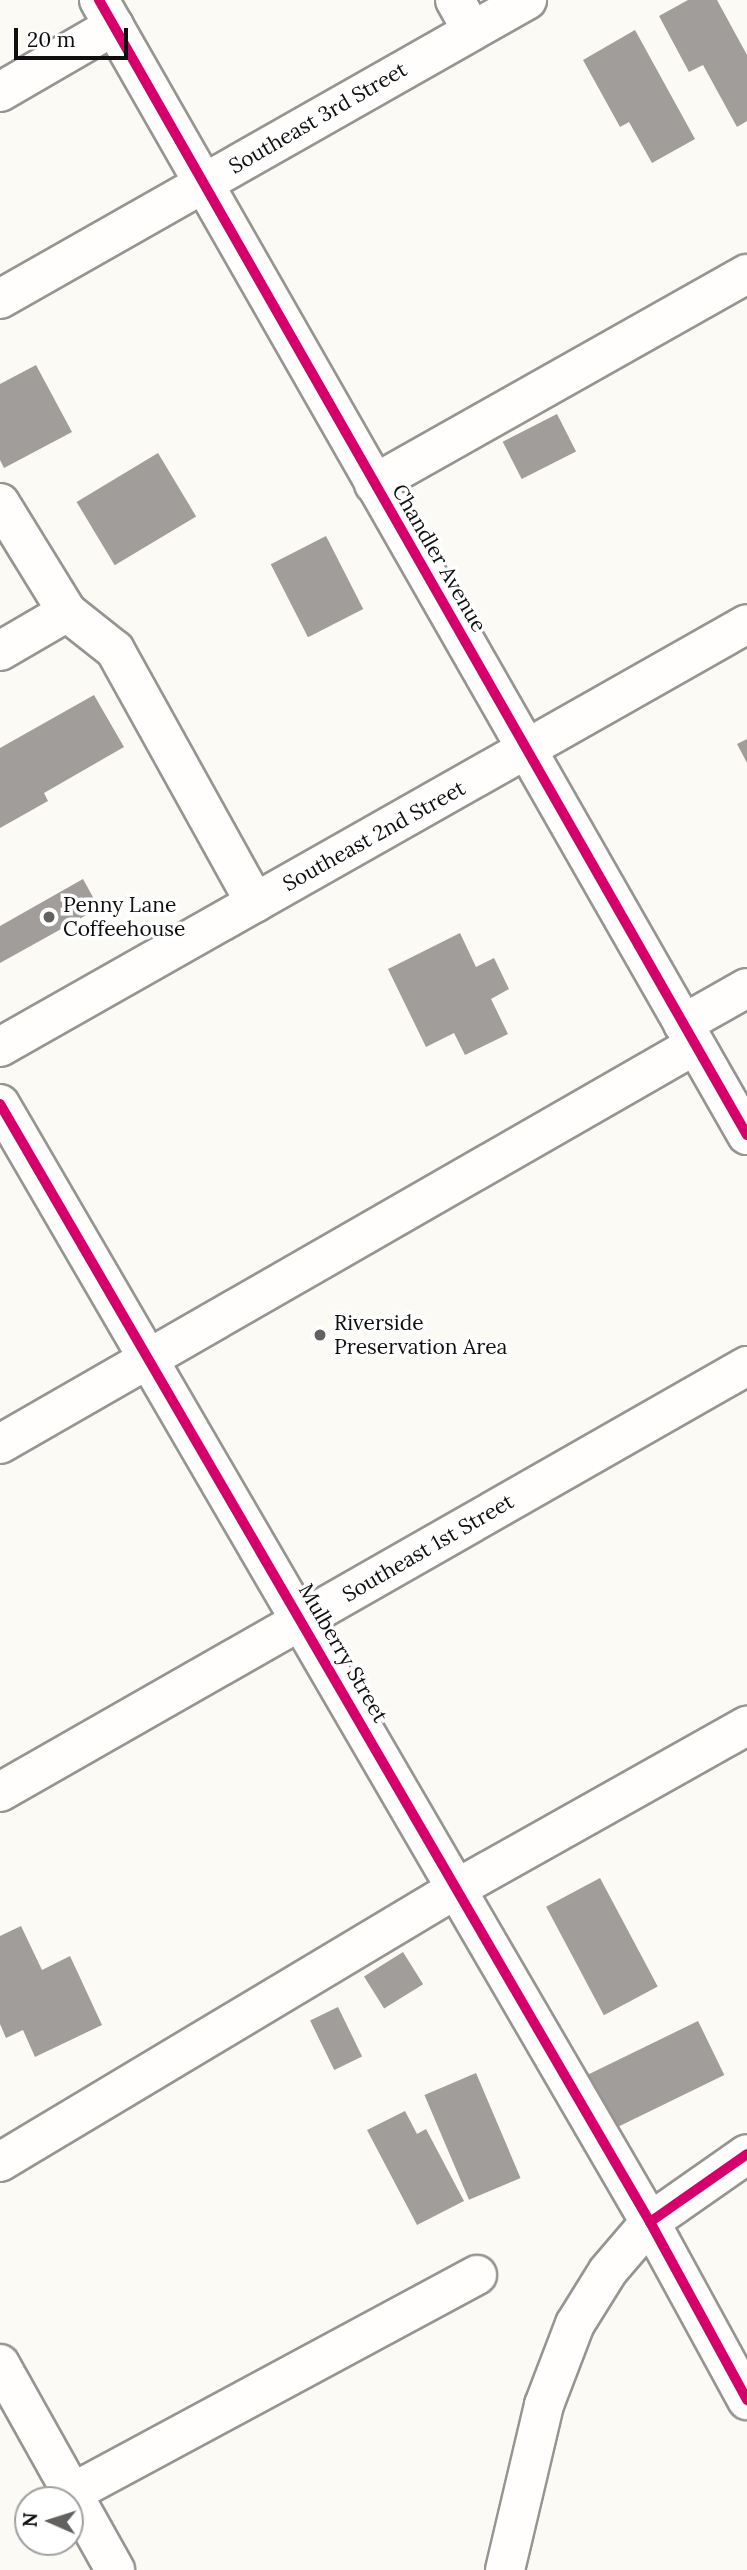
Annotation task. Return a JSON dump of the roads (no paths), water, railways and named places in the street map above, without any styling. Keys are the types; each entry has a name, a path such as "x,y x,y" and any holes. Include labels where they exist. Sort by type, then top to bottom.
{"street":[{"name":"Southeast 3rd Street","path":"0,299 204,183 463,15 527,0"},
{"path":"0,92 106,13"},
{"name":"Chandler Avenue","path":"106,13 747,1135"},
{"path":"374,484 747,274"},
{"path":"3,515 66,612 115,650 255,903"},
{"path":"0,651 66,612"},
{"name":"Southeast 2nd Street","path":"0,1047 747,624"},
{"path":"0,1444 149,1358 689,1034 747,988"},
{"name":"Mulberry Street","path":"0,1104 302,1619 650,2222 747,2400"},
{"name":"Southeast 1st Street","path":"0,1792 747,1366"},
{"path":"0,2162 456,1889 747,1726"},
{"path":"505,2570 558,2365 575,2325 608,2272 650,2222 747,2154"},
{"path":"84,2487 477,2275"},
{"path":"0,2364 68,2486"},
{"path":"84,2514 115,2570"}],"place":[{"name":"Penny Lane Coffeehouse","path":"49,917"},
{"name":"Riverside Preservation Area","path":"320,1335"}]}
